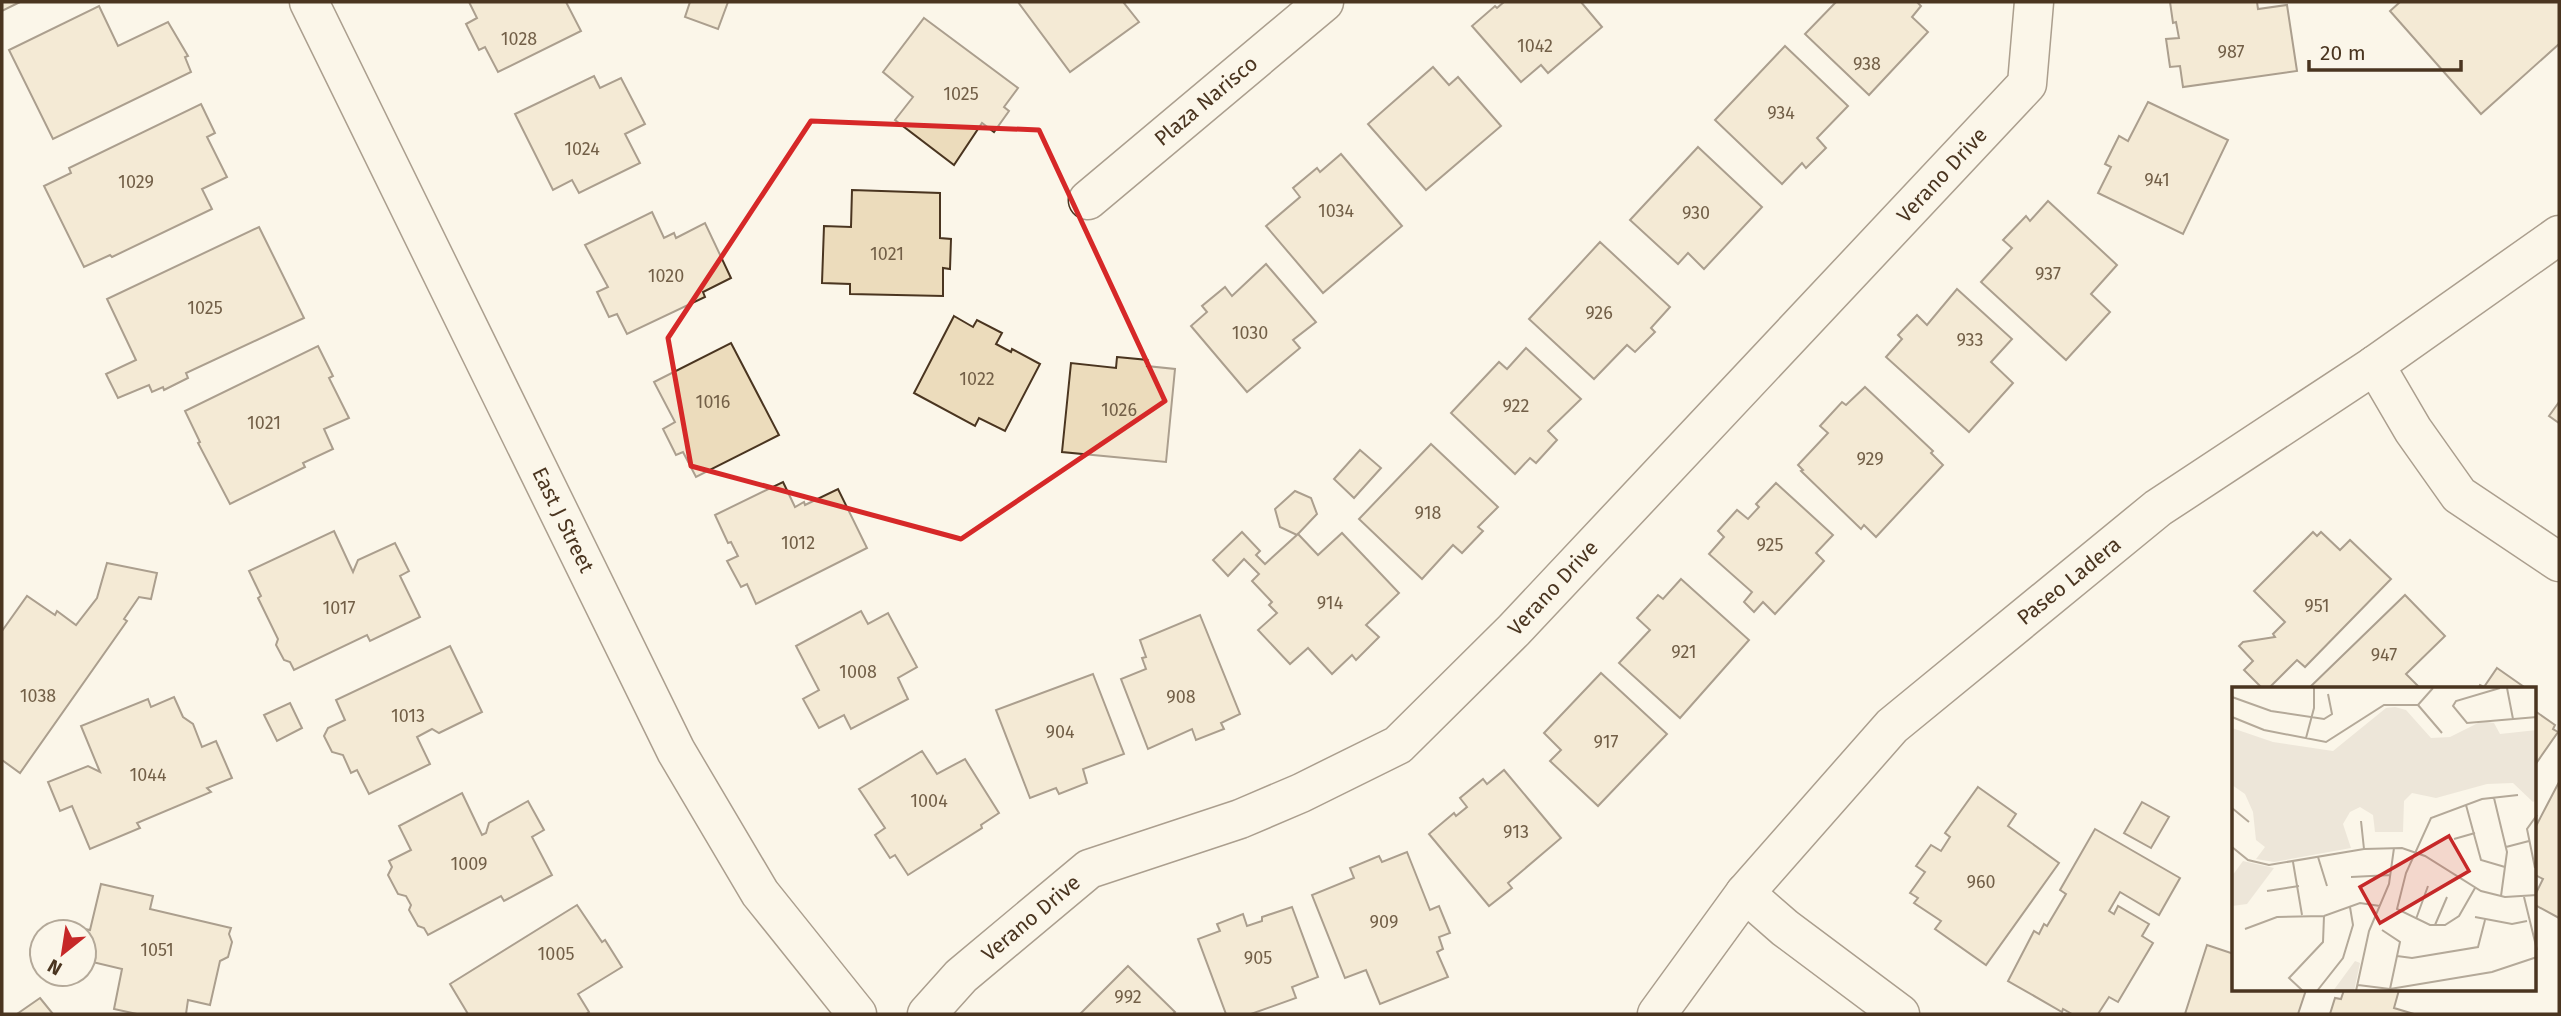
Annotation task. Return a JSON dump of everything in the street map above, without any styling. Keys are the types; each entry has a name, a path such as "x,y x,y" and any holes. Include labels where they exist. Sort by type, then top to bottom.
{"street":[{"name":"East J Street","path":"309,2 676,751 760,893 857,1014"},
{"name":"Plaza Narisco","path":"1088,200 1324,2"},
{"name":"Verano Drive","path":"927,1014 961,976 1089,869 1240,819 1301,793 1398,745 1523,621 2027,83 2035,3"},
{"name":"Paseo Ladera","path":"1657,1014 1745,892 1892,726 2158,508 2375,365 2559,235"},
{"path":"2375,365 2413,430 2459,495 2559,562"},
{"path":"1745,892 1785,928 1900,1014"}],"highlighted area":[{"path":"811,121 1039,130 1165,401 961,539 691,466 668,338"}],"building":[{"path":"2,2 20,2 2,11"},
{"path":"469,2 566,2 581,31 498,72 485,47 479,50 466,24 477,18"},
{"path":"690,2 728,2 718,29 685,17"},
{"path":"1018,2 1126,2 1124,3 1139,22 1070,72"},
{"path":"1504,2 1581,2 1602,27 1548,73 1541,65 1521,82 1472,26 1495,6 1497,8"},
{"path":"1836,2 1917,2 1921,6 1912,17 1928,32 1869,95 1805,34"},
{"path":"2170,2 2257,2 2258,9 2287,5 2297,71 2183,87 2180,66 2170,67 2166,39 2179,38 2176,22 2173,23"},
{"path":"2400,2 2559,2 2559,44 2481,114 2390,11"},
{"path":"99,6 118,46 168,22 188,56 185,57 191,72 53,139 9,50"},
{"path":"924,18 1018,88 1004,107 1009,111 994,132 982,123 954,165 895,120 913,97 883,72"},
{"path":"1785,46 1848,106 1817,138 1826,148 1806,168 1802,163 1782,184 1715,120"},
{"path":"1433,67 1449,85 1458,77 1501,126 1426,190 1368,124"},
{"path":"594,76 600,88 621,78 645,124 625,134 640,163 579,193 572,180 553,190 515,114"},
{"path":"2148,102 2228,140 2183,234 2098,193 2111,167 2105,164 2119,136 2128,141"},
{"path":"201,104 215,133 207,137 227,177 202,189 212,209 112,257 110,255 84,267 44,186 71,173 69,168"},
{"path":"1698,147 1762,207 1704,269 1688,253 1678,264 1630,220"},
{"path":"1341,154 1402,226 1323,293 1266,226 1300,197 1293,188 1317,168 1320,172"},
{"path":"852,190 940,193 940,238 951,239 950,269 943,268 943,296 850,294 850,284 822,283 824,226 851,227"},
{"path":"2048,201 2117,265 2091,294 2110,312 2066,360 1981,282 2012,248 2003,240 2026,216 2030,221"},
{"path":"652,212 664,238 674,233 676,238 705,223 731,278 703,292 705,297 627,334 617,314 609,317 597,292 608,287 585,245"},
{"path":"259,227 304,318 186,373 188,378 164,390 163,387 152,392 149,385 118,398 106,374 136,360 107,299"},
{"path":"1600,242 1670,307 1651,328 1655,332 1635,352 1627,345 1594,379 1529,319"},
{"path":"1266,264 1316,322 1293,340 1300,348 1247,392 1191,326 1207,312 1202,306 1225,287 1232,296"},
{"path":"1957,289 2012,339 1991,362 2013,383 1969,432 1886,357 1902,339 1898,335 1917,315 1927,325"},
{"path":"954,316 973,327 977,320 1002,333 996,344 1040,364 1005,431 979,418 975,426 914,393"},
{"path":"731,343 779,435 696,477 683,452 676,455 663,429 675,422 654,382"},
{"path":"318,346 333,376 329,378 349,418 324,429 333,449 303,463 305,467 230,504 198,443 200,442 185,411"},
{"path":"1526,348 1581,399 1548,431 1557,440 1536,463 1530,458 1515,474 1451,413 1499,362 1507,369"},
{"path":"1117,357 1148,360 1147,366 1175,369 1166,462 1062,452 1071,363 1116,368"},
{"path":"1865,387 1933,451 1931,453 1943,465 1876,537 1864,525 1861,529 1798,465 1828,433 1820,426 1842,402 1846,405"},
{"path":"2559,402 2559,423 2549,416"},
{"path":"1431,444 1498,507 1478,527 1483,531 1462,553 1453,545 1422,579 1359,519"},
{"path":"1360,450 1381,468 1354,498 1334,479"},
{"path":"783,482 795,507 838,489 867,548 756,604 747,584 741,587 727,561 738,556 731,542 728,543 715,515"},
{"path":"1776,483 1833,535 1816,553 1824,561 1775,614 1763,602 1754,612 1744,602 1752,592 1709,554 1724,537 1718,531 1737,510 1748,519 1759,507 1756,504"},
{"path":"1295,491 1311,498 1317,514 1297,535 1280,527 1275,509"},
{"path":"334,531 353,572 358,560 395,543 409,571 400,576 420,617 370,641 367,635 294,670 290,662 284,660 276,645 278,639 258,598 261,596 249,571"},
{"path":"1242,532 1260,551 1256,555 1265,564 1298,534 1318,555 1342,533 1399,593 1366,625 1379,637 1356,660 1352,655 1332,674 1308,648 1290,664 1258,630 1277,613 1269,605 1272,602 1252,581 1259,574 1244,559 1228,576 1213,560"},
{"path":"2313,532 2317,536 2321,532 2340,550 2350,540 2391,579 2305,667 2297,660 2270,687 2261,687 2244,670 2253,661 2239,646 2243,642 2275,637 2273,634 2285,622 2254,591"},
{"path":"107,563 157,573 151,599 139,597 124,619 127,621 20,773 2,760 2,631 27,596 55,615 57,611 76,625 97,598"},
{"path":"1681,579 1749,640 1680,718 1619,663 1650,630 1637,618 1658,595 1663,599"},
{"path":"2405,595 2445,636 2406,674 2419,687 2310,687"},
{"path":"861,611 868,624 888,613 917,667 898,678 908,699 851,729 844,715 819,728 803,699 819,690 796,646"},
{"path":"1200,615 1240,714 1221,723 1224,729 1196,740 1192,729 1148,749 1121,679 1146,669 1142,658 1146,657 1140,640"},
{"path":"450,646 482,712 439,733 432,729 417,737 430,764 369,794 357,770 351,773 343,755 332,752 324,736 328,728 345,720 336,700"},
{"path":"2497,668 2524,687 2484,687"},
{"path":"1601,673 1667,734 1598,806 1550,761 1561,750 1544,733"},
{"path":"1093,674 1124,754 1083,769 1087,783 1059,794 1056,788 1030,798 996,710"},
{"path":"174,697 183,717 193,724 202,747 216,741 232,778 207,788 211,792 137,823 140,828 90,849 72,806 60,811 48,782 88,766 100,772 81,726 148,699 151,707"},
{"path":"290,703 302,728 277,741 264,715"},
{"path":"2536,712 2555,725 2553,729 2558,732 2536,764"},
{"path":"922,751 937,774 965,759 999,813 981,825 982,828 908,875 895,855 890,858 875,835 885,828 859,789"},
{"path":"1504,770 1561,838 1508,883 1512,888 1489,906 1429,834 1454,813 1456,816 1467,807 1460,798 1483,779 1487,784"},
{"path":"2558,784 2559,918 2536,906 2536,893 2543,879 2536,876 2536,826"},
{"path":"1978,787 2016,814 2008,826 2059,863 1986,965 1935,929 1941,921 1914,903 1918,898 1910,893 1925,872 1916,866 1931,845 1941,851 1950,837 1945,833"},
{"path":"462,793 482,835 486,833 489,823 528,801 544,830 532,837 552,875 504,901 501,896 428,935 424,928 418,926 409,910 411,905 406,896 398,894 388,875 392,867 389,861 411,850 399,826"},
{"path":"2142,802 2169,817 2151,848 2124,833"},
{"path":"2095,829 2180,878 2159,915 2120,892 2109,911 2114,914 2118,906 2149,924 2142,936 2153,943 2118,1002 2109,997 2098,1014 2072,1014 2063,1009 2062,1012 2008,981 2034,931 2039,934 2044,924 2047,926 2066,894 2060,890"},
{"path":"1407,852 1430,910 1439,906 1450,933 1439,937 1443,949 1437,952 1448,977 1380,1004 1366,970 1345,978 1312,895 1354,878 1350,868 1379,856 1382,862"},
{"path":"101,884 153,896 150,909 231,928 229,934 232,942 228,957 220,961 210,1005 188,1000 186,1014 137,1014 114,1009 122,969 98,963 98,918 93,918"},
{"path":"577,905 602,942 605,940 622,967 578,994 589,1012 468,1014 450,984"},
{"path":"1292,907 1318,977 1292,987 1296,998 1251,1014 1226,1014 1198,939 1220,931 1217,924 1243,914 1247,926 1262,921 1262,917"},
{"path":"2207,945 2232,953 2232,992 2305,992 2298,1014 2185,1014"},
{"path":"1128,966 1175,1012 1080,1014"},
{"path":"2343,992 2398,992 2394,1008 2414,1014 2330,1014 2335,998 2341,999"},
{"path":"40,998 53,1014 17,1014"}]}
